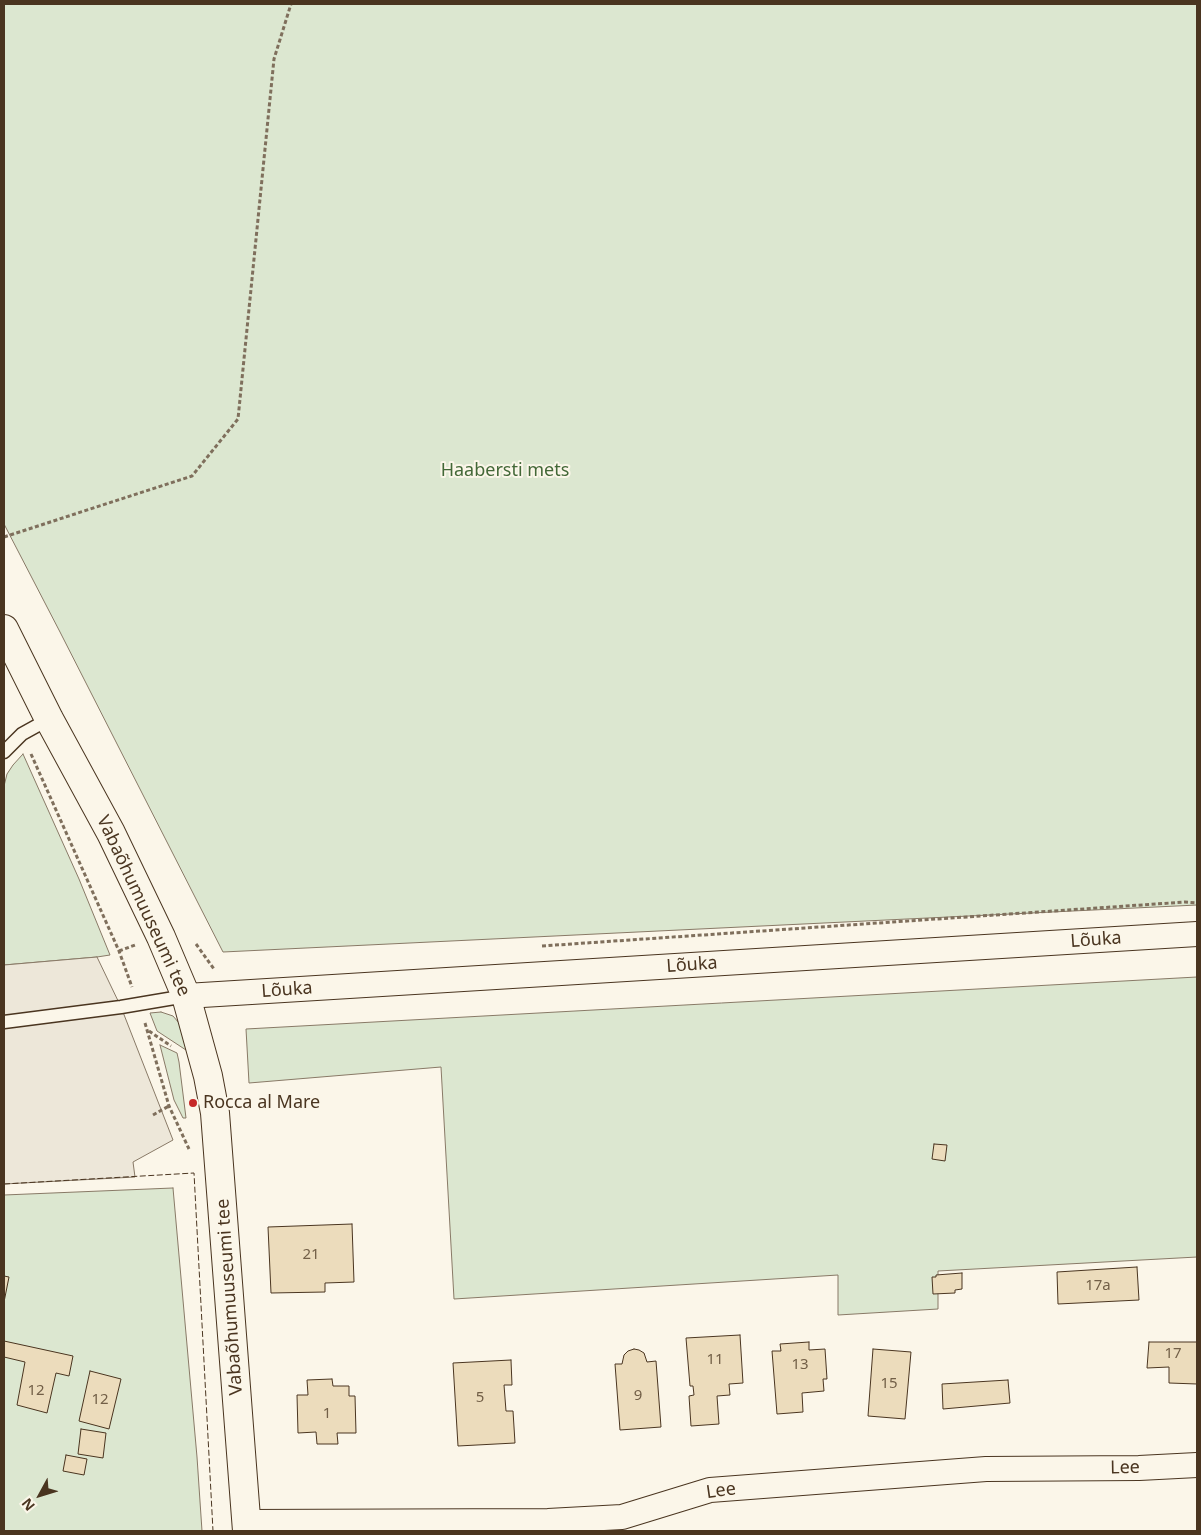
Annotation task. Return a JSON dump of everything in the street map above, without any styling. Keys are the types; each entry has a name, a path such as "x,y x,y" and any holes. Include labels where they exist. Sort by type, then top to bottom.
{"street":[{"name":"Vabaõhumuuseumi tee","path":"4,628 49,719 111,833 161,936 186,996 208,1076 215,1113 247,1527"},
{"name":"Lõuka","path":"186,996 1197,934"},
{"name":"Lee","path":"247,1527 567,1520 622,1517 710,1490 986,1469 1139,1468 1197,1465"}],"lane":[{"path":"4,752 22,734 49,719"},
{"path":"4,1022 186,996"}],"path":[{"path":"4,536 192,476 238,420 274,58 291,4"},
{"path":"22,734 119,951 131,1004 148,1031 169,1106 190,1150"},
{"path":"540,946 1185,902 1197,903"},
{"path":"119,951 161,936"},
{"path":"192,939 213,969 223,968"},
{"path":"153,1115 169,1106"}],"green space":[{"name":"Haabersti mets","path":"4,4 1197,4 1197,905 223,952 4,524"},
{"path":"23,754 79,879 110,955 4,965 4,786 7,774"},
{"path":"1197,977 1197,1257 938,1271 938,1309 838,1315 838,1275 454,1299 441,1067 249,1083 246,1029"},
{"path":"161,1012 173,1016 179,1023 189,1052 157,1031 150,1013"},
{"path":"160,1045 177,1053 186,1118 183,1118 174,1100"},
{"path":"173,1188 202,1531 4,1531 4,1195"}],"shaded area":[{"path":"97,957 121,1007 173,1140 133,1162 135,1177 4,1184 4,965"}],"building":[{"path":"934,1144 947,1145 945,1161 932,1159"},
{"path":"352,1224 354,1282 325,1283 325,1292 271,1293 268,1227"},
{"path":"1137,1267 1139,1300 1058,1304 1057,1272"},
{"path":"962,1273 962,1289 955,1290 955,1293 933,1294 932,1277"},
{"path":"4,1276 9,1277 4,1302"},
{"path":"740,1335 743,1383 729,1384 730,1395 717,1396 719,1424 691,1426 689,1396 694,1395 693,1386 690,1386 686,1338"},
{"path":"4,1341 73,1356 69,1376 56,1373 47,1413 17,1405 25,1362 4,1357"},
{"path":"809,1342 809,1350 825,1349 827,1379 823,1379 824,1391 802,1393 803,1412 777,1414 772,1351 781,1351 780,1344"},
{"path":"1149,1342 1197,1342 1197,1384 1169,1383 1169,1367 1147,1368"},
{"path":"634,1349 644,1353 647,1362 656,1361 661,1427 620,1430 615,1364 622,1364 624,1355"},
{"path":"873,1349 911,1352 905,1419 868,1416"},
{"path":"511,1360 512,1385 504,1385 506,1411 513,1411 515,1443 458,1446 453,1363"},
{"path":"90,1371 121,1379 109,1429 79,1421"},
{"path":"332,1379 333,1386 349,1386 349,1396 355,1396 356,1433 337,1433 338,1444 317,1444 316,1432 298,1433 297,1395 308,1395 307,1380"},
{"path":"1008,1380 1010,1403 943,1409 942,1384"},
{"path":"81,1429 106,1433 103,1458 78,1454"},
{"path":"66,1455 87,1459 84,1475 63,1471"}],"fence":[{"path":"4,1184 194,1173 213,1531"}],"place":[{"name":"Rocca al Mare","path":"193,1103"}]}
